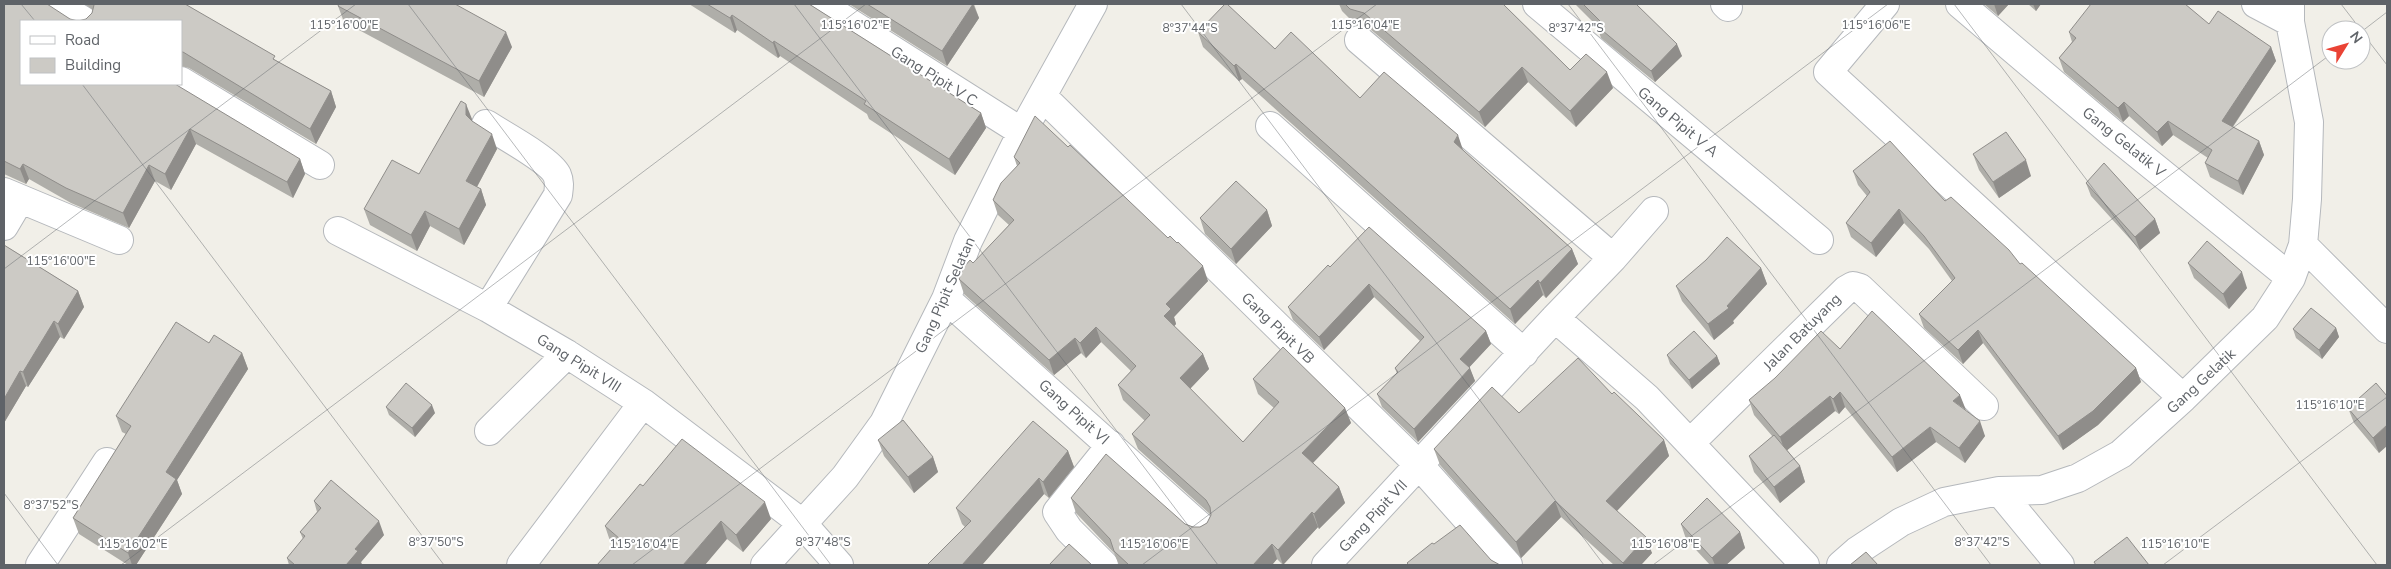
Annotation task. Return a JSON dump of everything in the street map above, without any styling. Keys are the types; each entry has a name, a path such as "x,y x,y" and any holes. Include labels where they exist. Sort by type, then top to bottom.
{"street":[{"path":"55,4 82,20"},
{"name":"Gang Pipit V C","path":"820,4 1022,132"},
{"name":"Gang Pipit Selatan","path":"766,565 845,477 884,423 946,299 968,241 1022,132 1093,4"},
{"name":"Gang Pipit V A","path":"1537,4 1819,240"},
{"path":"1885,4 1821,79 2183,398"},
{"name":"Gang Gelatik V","path":"1960,4 2112,133 2291,278"},
{"path":"2256,4 2290,13"},
{"name":"Gang Gelatik","path":"1841,565 1857,551 1901,522 1944,502 1999,490 2042,490 2078,478 2121,454 2183,398 2265,318 2291,278 2303,245 2309,122 2290,13"},
{"path":"1359,40 1613,258"},
{"path":"182,82 320,165"},
{"name":"Gang Pipit VB","path":"1042,96 1420,466 1508,565"},
{"path":"486,124 543,161 556,173 560,182 558,194 488,308"},
{"path":"1270,126 1524,353"},
{"path":"4,226 12,195 119,240"},
{"name":"Gang Pipit VII","path":"1326,565 1613,258 1654,211"},
{"name":"Gang Pipit VIII","path":"338,232 488,308 567,354 643,403 802,524"},
{"path":"2303,245 2387,329"},
{"name":"Jalan Batuyang","path":"1690,443 1846,290 1853,286 1860,288 1984,406"},
{"name":"Gang Pipit VI","path":"946,299 1201,527"},
{"path":"1555,318 1647,398 1805,565"},
{"path":"489,431 567,354"},
{"path":"521,565 643,403"},
{"path":"1104,565 1069,530 1057,512 1111,445"},
{"path":"40,565 107,462"},
{"path":"1999,490 2060,565"},
{"path":"802,524 839,565"}],"building":[{"path":"4,4 47,4 74,20 20,20 20,85 177,85 300,159 287,182 190,129 165,174 149,165 123,213 66,188 23,164 20,169 4,161"},
{"path":"94,4 185,4 275,56 273,59 331,91 310,129 183,52 182,20 82,20 92,13"},
{"path":"339,4 455,4 506,32 479,81 338,6"},
{"path":"707,4 809,4 981,113 949,159 864,104 866,101 774,41 773,43 732,15 730,18"},
{"path":"867,4 973,4 942,51"},
{"path":"1225,4 1275,49 1291,32 1360,98 1384,72 1458,135 1454,142 1572,249 1540,283 1538,280 1510,309 1236,64 1234,66 1198,32"},
{"path":"1345,4 1503,4 1570,70 1586,54 1607,72 1570,111 1522,67 1479,112 1364,13 1350,9"},
{"path":"1583,4 1636,4 1677,44 1651,71 1597,26 1601,22"},
{"path":"2091,4 2185,4 2209,24 2218,11 2271,47 2222,121 2259,141 2238,181 2205,163 2212,150 2168,121 2157,132 2124,102 2118,108 2059,58 2076,38 2069,32"},
{"path":"461,101 466,104 466,115 492,134 466,181 481,189 459,229 425,211 411,235 364,209 392,160 419,174"},
{"path":"1035,116 1068,147 1070,145 1168,238 1170,236 1178,242 1203,266 1166,304 1171,309 1164,316 1203,354 1180,378 1243,442 1279,402 1253,379 1283,347 1345,408 1302,453 1339,487 1314,514 1312,512 1278,550 1272,544 1253,565 1129,565 1114,551 1110,539 1071,498 1106,454 1185,524 1200,527 1207,523 1211,515 1210,507 1206,500 1132,434 1150,415 1118,385 1136,366 1096,327 1080,343 1075,338 1049,360 959,279 964,267 970,260 973,263 1014,220 993,200 1001,183 1020,163 1014,157"},
{"path":"2006,132 2026,160 1993,182 1973,154"},
{"path":"1890,141 1945,201 1951,197 2009,250 2020,264 2022,263 2136,368 2093,411 2058,436 1978,330 1958,350 1919,314 1955,278 1924,236 1899,209 1871,243 1846,223 1870,192 1853,171"},
{"path":"2104,163 2155,219 2135,237 2086,183"},
{"path":"1236,181 1267,210 1231,249 1200,218"},
{"path":"1369,227 1486,331 1460,359 1470,368 1414,429 1377,394 1398,372 1395,368 1424,337 1369,284 1319,337 1288,307 1328,265 1330,267"},
{"path":"1727,237 1761,268 1727,306 1729,308 1708,324 1676,286 1706,260"},
{"path":"2207,241 2242,272 2223,294 2188,263"},
{"path":"4,245 78,291 58,324 54,321 23,372 20,371 4,399"},
{"path":"2311,308 2336,328 2319,350 2293,329"},
{"path":"1872,311 1960,395 1953,401 1980,421 1959,448 1930,427 1892,457 1840,392 1833,399 1830,396 1780,437 1749,400 1775,378 1821,331 1840,349"},
{"path":"176,322 209,343 214,335 242,353 166,472 176,479 128,553 73,518 131,426 116,416"},
{"path":"1694,331 1717,356 1689,380 1667,355"},
{"path":"1578,358 1612,394 1614,392 1664,440 1606,501 1646,537 1623,563 1555,501 1516,542 1434,449 1492,387 1519,413"},
{"path":"406,383 432,405 412,428 386,407"},
{"path":"2376,383 2387,396 2387,425 2373,438 2348,408"},
{"path":"903,420 933,457 908,477 878,440"},
{"path":"1033,421 1068,451 1043,482 1039,478 962,565 927,565 971,521 956,508"},
{"path":"1774,435 1800,466 1774,487 1749,456"},
{"path":"682,439 765,502 736,535 721,521 683,565 597,565 620,539 605,526 640,484 643,486"},
{"path":"331,480 379,521 355,549 358,551 346,565 295,565 287,558 305,536 300,532 321,508 314,501"},
{"path":"1707,498 1740,532 1712,558 1681,524"},
{"path":"1460,525 1491,560 1500,565 1409,565 1407,563 1432,543 1434,544"},
{"path":"2127,537 2149,565 2096,565 2094,562"},
{"path":"1069,544 1092,565 1049,565"},
{"path":"1866,552 1878,565 1850,565"}]}
